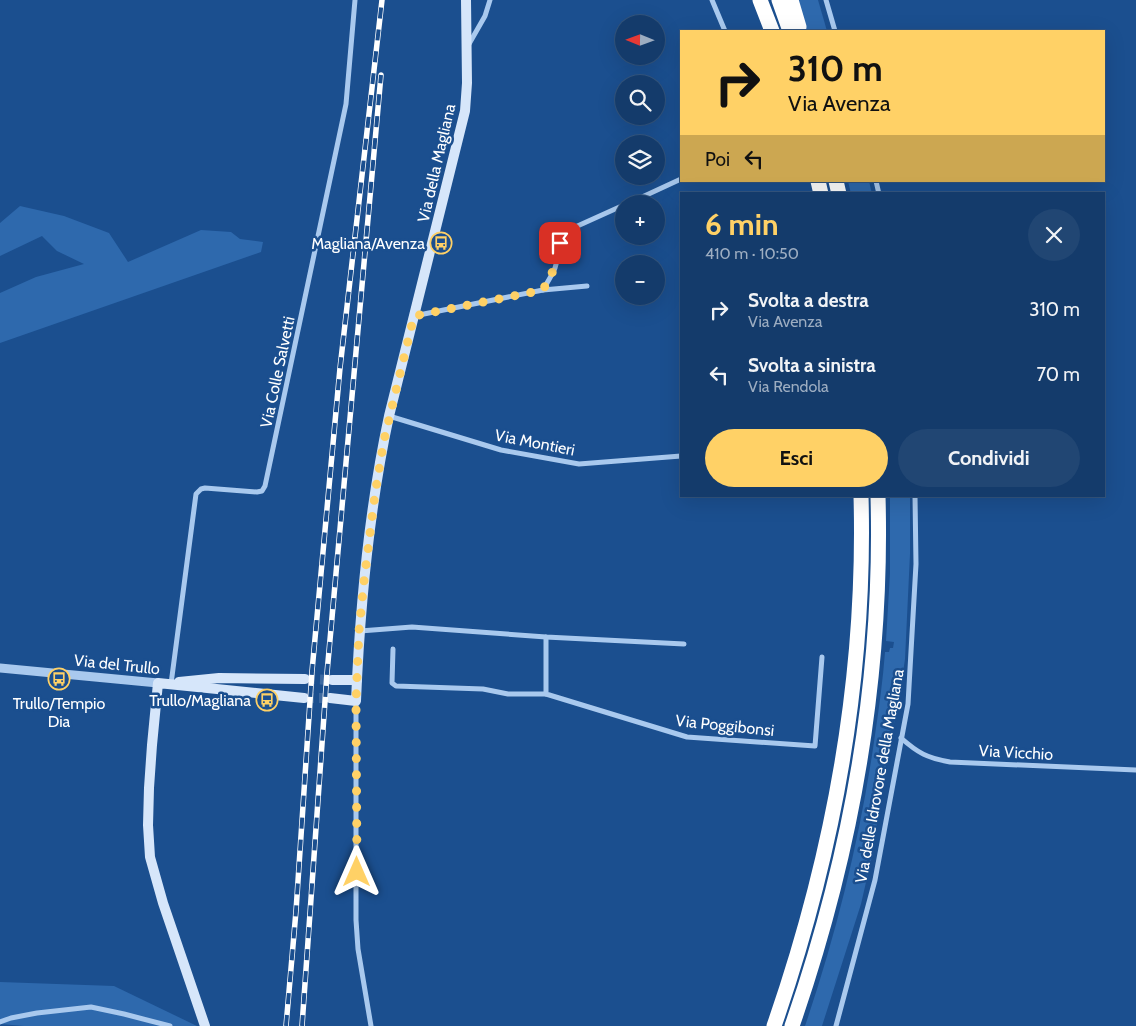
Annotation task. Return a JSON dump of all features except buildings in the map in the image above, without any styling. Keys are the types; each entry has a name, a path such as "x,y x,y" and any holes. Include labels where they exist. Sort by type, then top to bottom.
{"highway":[{"path":"760,0 772,30"},
{"path":"778,0 790,30"},
{"path":"791,0 800,30"},
{"path":"774,1026 798,954 817,885 842,761 854,681 860,610 861,497"},
{"path":"792,1026 820,939 860,760 870,686 876,613 879,550 878,497"}],"main road":[{"name":"Via della Magliana","path":"356,701 359,631 375,494 389,416 465,111 467,83 466,0"},
{"name":"Via del Trullo","path":"171,684 219,678 305,679"},
{"path":"332,680 357,680"},
{"name":"Via del Trullo","path":"158,684 304,698"},
{"path":"158,684 149,788 148,837 150,857 163,903 206,1026"},
{"path":"330,698 356,701"}],"street":[{"name":"Via Colle Salvetti","path":"171,684 196,494 205,488 257,492 262,491 265,486 346,104 355,0"},
{"path":"466,49 485,16 490,0"},
{"path":"712,0 725,30"},
{"path":"826,0 835,30"},
{"path":"646,195 680,179"},
{"path":"543,290 555,267 560,243 567,233 581,224 615,209"},
{"path":"414,316 543,290 587,286"},
{"name":"Via Montieri","path":"389,416 501,450 579,464 680,456"},
{"name":"Via delle Idrovore della Magliana","path":"836,1026 875,880 910,680 916,564 915,497"},
{"path":"359,631 412,627 546,637 684,644"},
{"path":"393,650 392,683 396,686 483,689 508,694 546,694 546,637"},
{"name":"Via Poggibonsi","path":"546,694 687,737 815,746 822,657"},
{"name":"Via del Trullo","path":"0,668 158,684"},
{"name":"Via della Magliana","path":"356,701 356,920 358,949 371,1026"},
{"name":"Via Vicchio","path":"901,738 926,757 950,762 1136,770"},
{"path":"0,1022 10,1018 37,1013 91,1007 170,1026"}],"shaded area":[{"path":"797,0 818,0 827,30 806,30"},
{"path":"848,182 869,182 872,192 851,192"},
{"path":"20,206 64,216 109,233 128,262 201,230 231,232 240,239 263,242 261,252 0,343 0,293 36,277 84,264 57,251 42,236 0,256 0,223"},
{"path":"890,497 910,497 910,554 905,659 872,856 861,904 822,1026 805,1026 838,919 863,809 881,694 885,652 889,652 890,648 893,648 894,642 886,641 890,573"},
{"path":"0,982 114,986 197,1026 24,1026 0,1024"}],"tunnel":[{"path":"305,679 332,680"},
{"path":"304,698 330,698"}],"railway":[{"path":"286,1026 296,911 312,671 340,368 382,0"},
{"path":"302,1026 327,673 381,75"}],"place":[{"name":"Magliana/Avenza","path":"441,243"},
{"name":"Trullo/Tempio Dia","path":"59,679"},
{"name":"Trullo/Magliana","path":"267,700"}],"route":[{"path":"357,872 356,701 359,631 364,581 379,465 414,316 543,290 555,267 560,243"}]}
